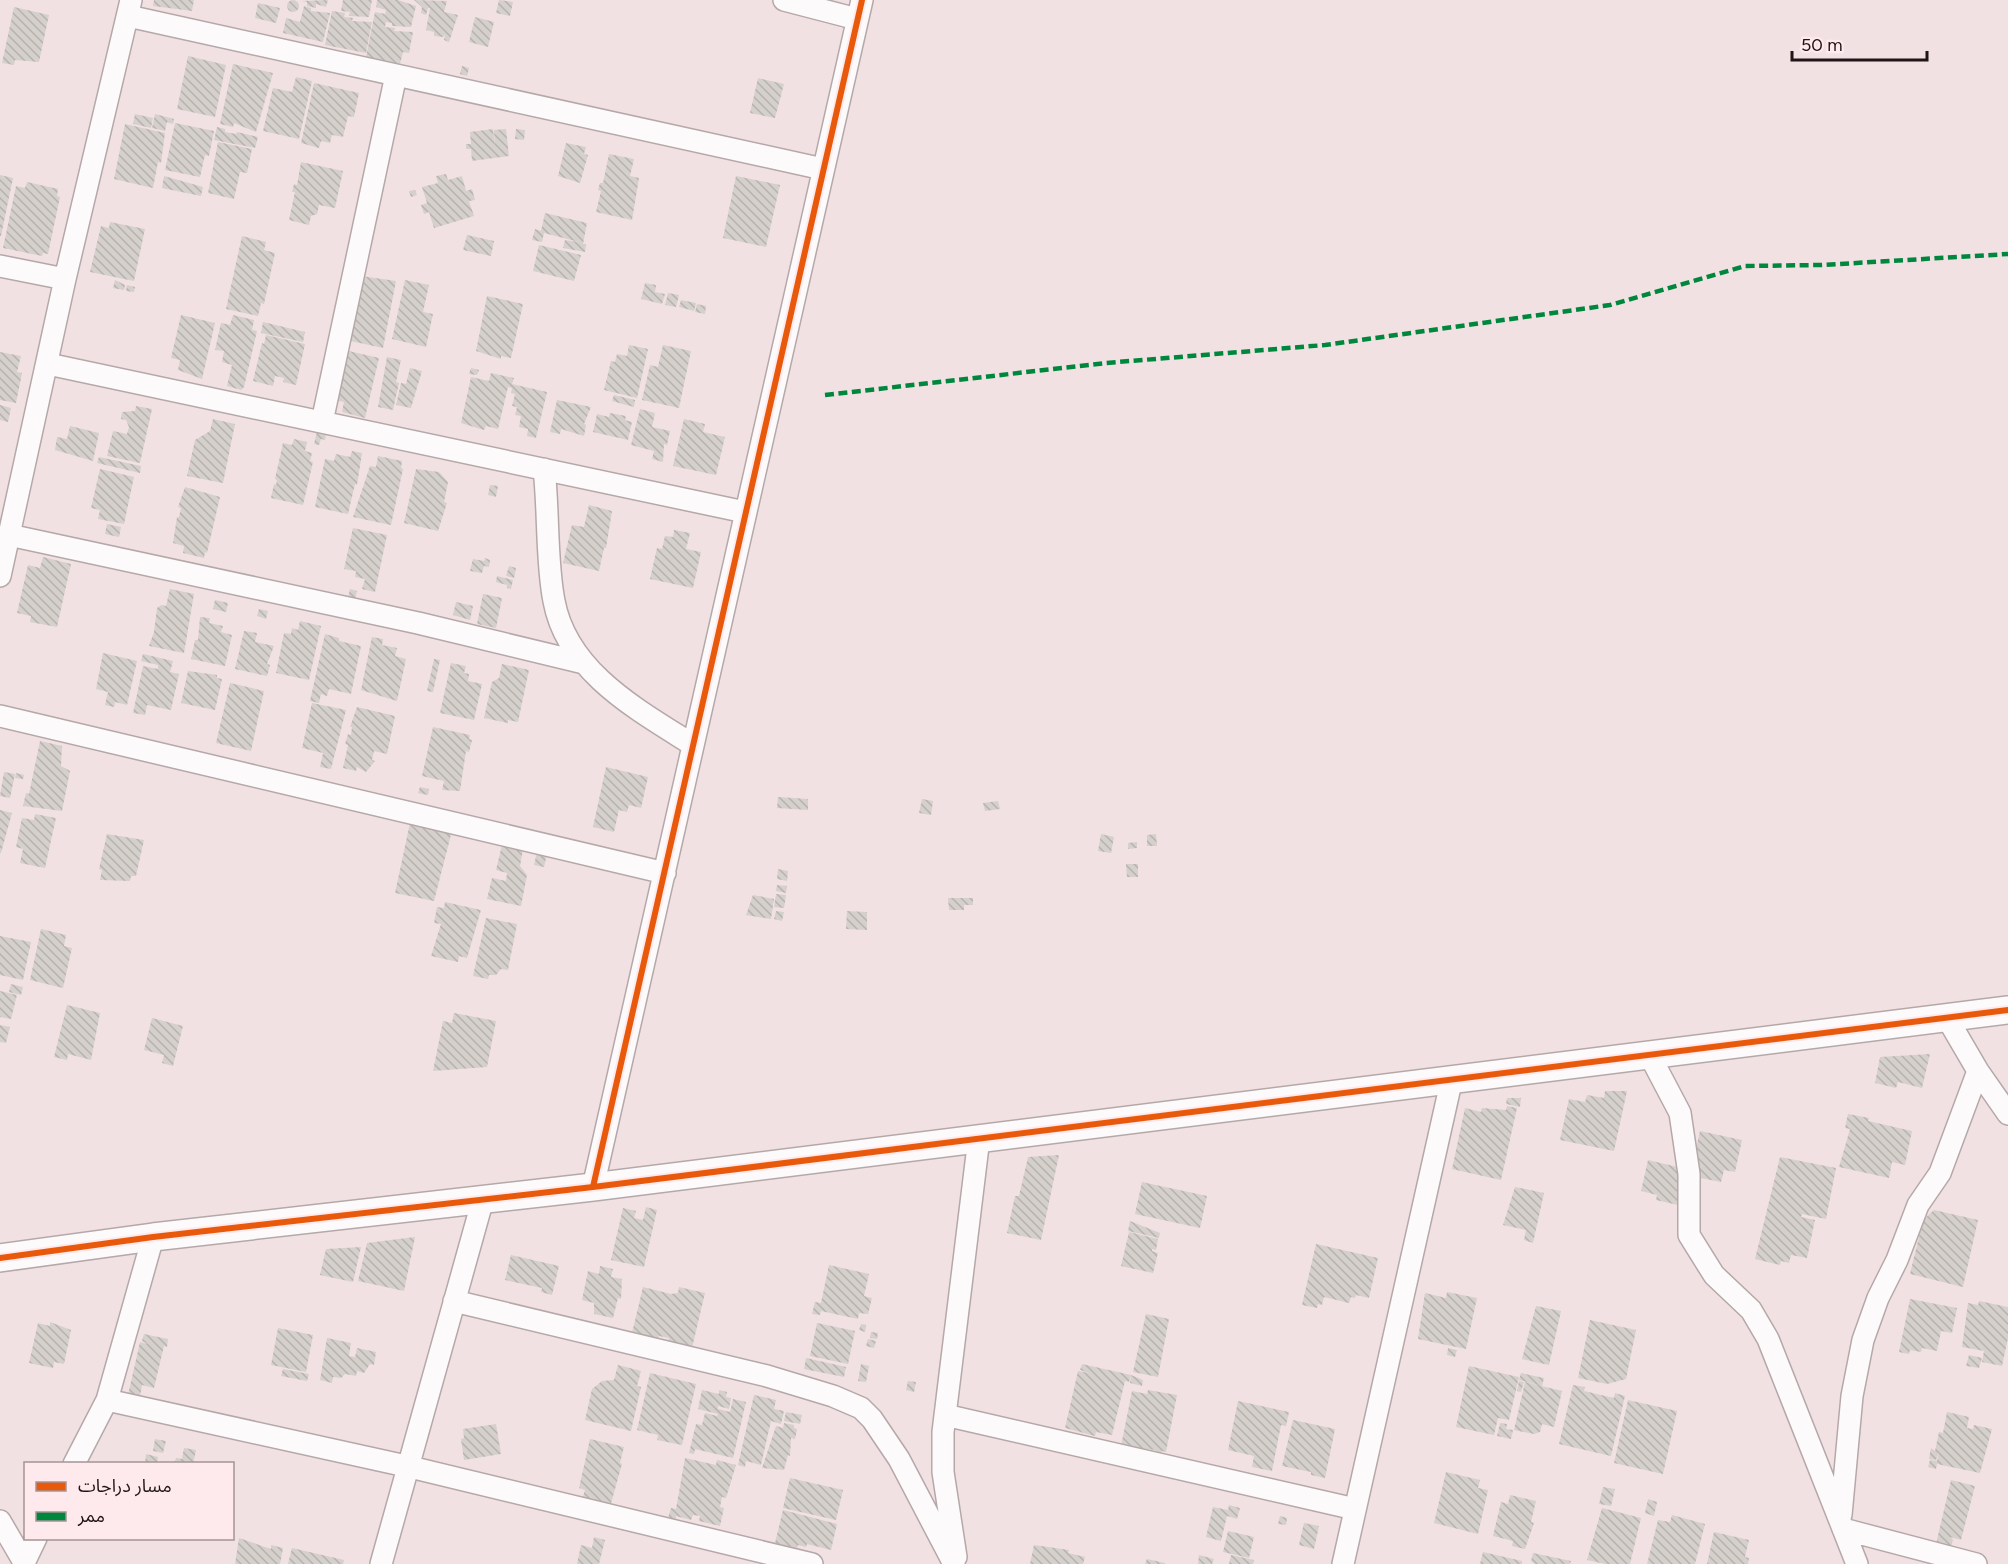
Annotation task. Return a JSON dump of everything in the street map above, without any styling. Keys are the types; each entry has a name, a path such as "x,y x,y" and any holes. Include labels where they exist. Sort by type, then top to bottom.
{"street":[{"path":"593,1186 860,9 784,0"},
{"path":"0,576 65,279 130,8 396,75 823,169"},
{"path":"321,422 396,75"},
{"path":"0,266 65,279"},
{"path":"48,364 745,512"},
{"path":"544,469 554,602 566,635 584,663 626,702 693,745"},
{"path":"9,535 418,623 584,663"},
{"path":"0,716 665,873"},
{"path":"0,1258 153,1237 593,1186 2008,1010"},
{"path":"1947,1018 1978,1071 2008,1113"},
{"path":"1649,1054 1680,1113 1689,1174 1689,1236 1714,1275 1751,1310 1768,1340 1857,1564"},
{"path":"1842,1524 1852,1396 1863,1340 1878,1298 1897,1260 1918,1204 1940,1173 1978,1071"},
{"path":"1343,1564 1452,1078"},
{"path":"956,1564 943,1472 945,1415 979,1138"},
{"path":"381,1564 406,1466 483,1199"},
{"path":"75,1462 107,1400 153,1237"},
{"path":"454,1301 767,1376 833,1396 861,1408 872,1419 899,1460 956,1564"},
{"path":"107,1400 406,1466 812,1564"},
{"path":"945,1415 1355,1509"},
{"path":"0,1521 24,1563"},
{"path":"1842,1524 1976,1564"},
{"path":"24,1563 36,1540"}],"building":[{"path":"154,0 194,0 192,11 153,6"},
{"path":"295,0 299,6 295,12 291,12 287,4"},
{"path":"328,0 326,7 316,4 316,8 307,6 307,2 301,1"},
{"path":"343,0 372,0 369,17 349,16 350,12 341,11"},
{"path":"377,0 398,0 416,6 411,27 392,26 392,23 386,22 385,27 395,28 394,31 413,32 409,53 403,52 400,64 366,57 375,12 385,14 383,25 386,10 376,7"},
{"path":"414,0 447,1 444,12 458,15 449,42 444,40 445,35 443,37 434,36 434,32 426,30 430,8 426,15 421,13 422,7"},
{"path":"499,0 513,2 510,16 496,13"},
{"path":"258,3 280,8 276,23 255,18"},
{"path":"304,6 311,8 311,11 330,13 323,42 283,33 286,18 300,22"},
{"path":"14,7 49,15 39,62 15,60 14,65 2,63"},
{"path":"332,11 345,13 344,17 353,18 352,21 372,22 366,53 325,45"},
{"path":"475,17 494,22 488,47 469,42"},
{"path":"188,56 226,65 215,117 177,109"},
{"path":"233,64 273,73 256,132 234,123 233,127 220,124"},
{"path":"462,66 469,68 467,76 460,74"},
{"path":"296,77 312,81 299,139 263,131 273,88 292,92"},
{"path":"758,78 784,84 775,118 750,113"},
{"path":"314,83 359,93 354,117 348,116 343,137 332,135 330,143 321,141 319,148 301,143"},
{"path":"135,114 153,118 151,128 133,124"},
{"path":"155,114 174,119 173,124 167,122 165,131 152,128"},
{"path":"175,123 214,131 209,156 205,155 200,177 165,170"},
{"path":"125,124 165,133 161,163 158,162 153,188 114,179"},
{"path":"217,127 225,129 225,132 258,137 255,148 214,140"},
{"path":"493,129 495,147 494,130 506,129 509,156 472,161 471,149 466,149 466,144 471,144 470,132"},
{"path":"516,129 525,130 524,140 515,139"},
{"path":"218,142 252,149 247,173 240,172 234,199 208,193"},
{"path":"566,143 586,147 584,154 588,155 580,183 558,176"},
{"path":"609,154 634,159 630,176 639,178 632,220 596,212 601,191 598,190 600,183 603,183"},
{"path":"301,162 343,171 335,208 319,205 317,214 311,216 309,225 289,220 295,192 292,192 294,184 297,185"},
{"path":"446,174 448,180 462,176 466,191 472,189 475,200 469,201 474,216 434,228 429,212 424,214 421,205 427,203 422,187 438,183 436,176"},
{"path":"0,175 13,178 1,236 0,236"},
{"path":"164,176 203,187 201,196 162,188"},
{"path":"736,176 780,185 766,247 723,238"},
{"path":"27,182 58,189 57,196 60,197 48,254 43,253 42,256 3,248 16,186 25,188"},
{"path":"415,190 417,195 411,197 409,191"},
{"path":"545,213 587,223 583,244 586,244 585,252 563,248 565,240 579,242 544,233 542,242 532,240 535,229 541,231"},
{"path":"110,222 145,229 134,281 90,272 101,226 109,228"},
{"path":"467,235 494,241 491,256 463,250"},
{"path":"242,236 266,242 264,250 275,253 264,304 261,303 258,316 226,309"},
{"path":"539,245 581,255 574,281 533,271"},
{"path":"361,276 396,281 383,348 346,340"},
{"path":"115,280 125,285 124,290 113,288"},
{"path":"405,280 429,285 423,312 433,314 426,347 392,339"},
{"path":"645,283 656,285 655,292 665,294 662,304 641,299"},
{"path":"127,285 135,287 134,292 126,291"},
{"path":"668,293 679,295 676,307 665,305"},
{"path":"487,296 523,304 511,358 501,356 501,359 476,351"},
{"path":"681,300 696,303 694,311 679,307"},
{"path":"697,304 706,306 705,314 695,312"},
{"path":"181,315 215,323 202,379 178,370 180,360 171,358"},
{"path":"233,315 254,320 252,330 257,331 244,387 241,390 227,386 232,365 222,362 224,351 215,350 221,323 230,325"},
{"path":"263,322 305,332 303,342 261,333"},
{"path":"266,335 305,344 296,385 283,382 284,378 275,376 273,386 253,381"},
{"path":"629,345 648,349 637,398 604,390 611,361 615,362 617,354 627,356"},
{"path":"663,345 691,351 679,408 642,400 650,365 658,367"},
{"path":"340,349 379,358 365,418 342,412 344,402 329,399"},
{"path":"0,352 21,356 17,372 22,373 16,403 0,400"},
{"path":"387,357 401,360 393,410 378,407"},
{"path":"410,368 422,371 411,408 396,405 401,383 406,384"},
{"path":"471,368 479,370 477,375 469,374"},
{"path":"491,373 514,378 512,384 547,392 536,438 527,436 528,429 519,427 521,416 515,415 517,407 512,406 515,394 511,393 512,388 508,387 498,429 486,426 484,430 461,423 471,377 489,381"},
{"path":"614,395 635,400 634,407 612,401"},
{"path":"557,400 591,407 584,424 586,425 584,436 561,429 560,434 550,432"},
{"path":"0,405 11,408 8,422 0,420"},
{"path":"136,406 152,409 140,463 107,456 113,431 127,434 129,427 126,420 121,419 122,412 135,411"},
{"path":"640,409 655,413 652,427 670,431 667,445 664,444 663,462 652,459 654,451 631,445"},
{"path":"610,413 626,416 625,420 632,422 628,440 593,432 597,414 609,417"},
{"path":"213,419 235,424 223,483 187,476 195,440 210,431"},
{"path":"684,419 705,424 703,432 725,437 716,475 673,466"},
{"path":"70,426 99,433 93,461 55,450 57,437 67,439"},
{"path":"318,427 327,429 325,440 321,439 319,445 314,444"},
{"path":"294,439 307,442 305,451 312,453 310,461 313,462 303,505 271,498 274,484 276,485 277,480 275,479 283,443 292,445"},
{"path":"352,451 362,453 357,485 355,484 348,514 315,507 325,459 334,461 336,454 350,457"},
{"path":"378,456 402,461 401,468 403,469 391,525 353,517 370,466 376,467"},
{"path":"99,457 141,466 140,473 97,463"},
{"path":"100,469 134,477 124,524 98,519 100,510 91,508"},
{"path":"416,469 439,472 448,482 444,502 447,503 438,531 404,523"},
{"path":"490,485 498,486 496,497 488,495"},
{"path":"185,487 220,497 204,558 183,553 184,546 173,543 177,517 179,517 181,508 178,507"},
{"path":"589,505 612,511 606,548 604,548 599,571 563,563 572,525 584,527"},
{"path":"107,524 121,527 119,537 105,534"},
{"path":"353,528 387,535 375,592 362,589 365,579 355,577 356,571 344,569"},
{"path":"674,530 690,533 686,549 701,552 693,588 650,579 657,548 662,549 665,536 673,537"},
{"path":"43,557 71,564 57,627 30,622 31,616 17,613 28,565 40,568"},
{"path":"485,558 490,560 489,567 484,566 482,573 470,571 473,559 484,561"},
{"path":"509,566 516,568 514,578 506,576"},
{"path":"497,576 513,580 511,589 507,588 507,585 496,582"},
{"path":"170,589 194,594 184,653 149,646 154,632 157,608 161,605 166,606"},
{"path":"350,589 357,591 354,604 347,602"},
{"path":"483,594 502,598 496,628 477,624"},
{"path":"215,600 228,603 226,612 213,609"},
{"path":"456,602 473,606 470,620 453,615"},
{"path":"259,609 268,611 266,619 257,616"},
{"path":"200,617 210,618 209,623 223,626 221,632 232,635 225,666 191,659 195,640 198,640"},
{"path":"300,621 321,626 309,680 276,673 284,633 291,634 292,628 298,630"},
{"path":"244,631 257,633 255,642 274,646 267,664 270,665 267,676 235,669"},
{"path":"325,634 339,638 339,641 361,646 351,694 329,689 327,696 321,694 319,703 310,701"},
{"path":"372,637 383,639 382,645 397,648 395,656 406,659 397,701 361,690"},
{"path":"103,653 137,661 127,705 115,702 114,707 105,705 108,692 96,689"},
{"path":"143,654 173,661 170,672 179,674 171,710 147,705 145,715 133,713 143,666 158,669 158,665 141,661"},
{"path":"434,659 440,660 433,692 427,691"},
{"path":"451,663 466,666 464,673 469,674 468,681 482,684 474,720 440,713"},
{"path":"502,664 529,670 518,722 508,720 508,723 484,718 492,682 499,678"},
{"path":"188,671 217,675 217,678 222,679 215,710 181,703"},
{"path":"230,683 264,691 251,751 216,743"},
{"path":"312,703 346,710 331,769 320,767 323,753 302,748"},
{"path":"357,707 395,716 387,754 374,751 372,760 375,761 366,772 357,767 356,771 343,768 348,745 345,744 348,734 351,735 352,727 350,727"},
{"path":"433,727 470,735 469,739 472,740 469,752 466,751 460,791 442,790 444,781 422,776"},
{"path":"40,741 62,746 61,766 70,771 62,811 23,806 26,793 29,794"},
{"path":"606,767 648,777 641,808 629,805 627,812 619,810 614,832 593,827"},
{"path":"4,772 15,774 10,798 0,796"},
{"path":"16,773 24,775 23,779 15,778"},
{"path":"420,787 429,789 428,795 418,793"},
{"path":"778,797 808,799 808,810 777,808"},
{"path":"922,799 933,801 931,815 919,813"},
{"path":"998,801 1000,809 985,811 983,803"},
{"path":"0,810 12,813 1,853 0,853"},
{"path":"35,814 56,818 45,868 20,863 23,849 16,847 22,818 34,820"},
{"path":"410,823 452,831 434,901 395,893"},
{"path":"107,834 144,840 136,876 131,876 130,881 100,880 102,870 99,869"},
{"path":"1101,834 1114,837 1111,853 1098,851"},
{"path":"1156,834 1157,846 1147,846 1147,835"},
{"path":"1137,842 1137,848 1128,849 1128,843"},
{"path":"502,845 523,849 520,866 527,875 521,906 487,899 492,878 506,881 507,873 496,870"},
{"path":"537,852 547,854 544,867 534,865"},
{"path":"1126,864 1138,864 1138,877 1127,877"},
{"path":"778,869 788,871 787,881 777,879"},
{"path":"777,885 787,886 786,893 776,891"},
{"path":"776,894 786,895 784,908 774,907"},
{"path":"753,895 774,899 771,919 746,915"},
{"path":"948,898 973,898 973,905 964,905 964,910 949,910"},
{"path":"445,902 481,910 467,958 459,956 458,962 431,956 441,924 434,923 437,907 444,908"},
{"path":"776,911 784,912 782,921 774,919"},
{"path":"847,911 867,912 867,930 846,929"},
{"path":"486,918 517,924 508,970 501,969 496,975 489,975 488,979 473,976"},
{"path":"41,929 66,935 64,946 72,948 63,988 30,980"},
{"path":"0,936 31,942 23,980 0,975"},
{"path":"11,984 23,987 21,995 9,992"},
{"path":"0,991 17,995 11,1019 0,1017"},
{"path":"67,1005 100,1013 91,1060 68,1054 67,1060 54,1057"},
{"path":"454,1013 496,1021 487,1067 433,1071 443,1021 452,1023"},
{"path":"152,1018 183,1026 173,1066 162,1063 164,1055 144,1050"},
{"path":"0,1025 10,1027 6,1043 0,1042"},
{"path":"1930,1054 1922,1088 1898,1082 1896,1088 1875,1083 1880,1057"},
{"path":"1605,1091 1627,1091 1614,1151 1560,1140 1569,1099 1585,1102 1587,1095 1604,1098"},
{"path":"1507,1098 1521,1098 1520,1107 1506,1104"},
{"path":"1507,1106 1517,1108 1501,1180 1452,1169 1465,1108 1481,1112 1482,1108 1506,1110"},
{"path":"1848,1114 1912,1131 1905,1165 1892,1162 1889,1178 1839,1167 1850,1129 1845,1128"},
{"path":"1700,1131 1742,1140 1735,1172 1724,1170 1721,1182 1690,1176"},
{"path":"1059,1155 1041,1240 1007,1233 1015,1196 1019,1196 1028,1157"},
{"path":"1780,1157 1836,1168 1826,1219 1802,1214 1801,1217 1815,1220 1807,1258 1791,1255 1789,1263 1781,1261 1780,1265 1755,1259"},
{"path":"1648,1160 1686,1169 1678,1205 1656,1200 1657,1195 1641,1191"},
{"path":"1142,1182 1207,1196 1200,1228 1135,1214"},
{"path":"1515,1187 1544,1193 1533,1243 1524,1240 1526,1230 1503,1225"},
{"path":"646,1207 657,1210 644,1267 611,1260 623,1208 636,1211 634,1218 643,1220"},
{"path":"1934,1210 1978,1220 1963,1287 1910,1274 1923,1220"},
{"path":"1130,1221 1160,1233 1159,1238 1128,1231"},
{"path":"1129,1232 1158,1239 1156,1250 1152,1249 1158,1253 1153,1273 1121,1266"},
{"path":"415,1237 404,1291 358,1281 367,1243"},
{"path":"1316,1244 1378,1258 1369,1298 1356,1295 1355,1298 1351,1297 1349,1303 1324,1297 1322,1305 1318,1304 1317,1308 1302,1305"},
{"path":"361,1247 353,1282 320,1275 326,1249"},
{"path":"511,1255 559,1266 552,1295 541,1292 542,1288 505,1280"},
{"path":"829,1265 869,1274 864,1296 872,1298 868,1314 859,1313 858,1319 821,1311 820,1315 812,1314 815,1302 821,1303"},
{"path":"600,1266 613,1269 611,1277 622,1279 621,1299 618,1298 613,1318 594,1314 594,1303 582,1300 588,1271 599,1274"},
{"path":"643,1287 671,1294 678,1293 679,1287 705,1293 692,1348 668,1342 669,1338 659,1336 658,1339 632,1333"},
{"path":"1447,1292 1477,1298 1466,1349 1418,1339 1425,1293 1446,1298"},
{"path":"1910,1299 1957,1308 1952,1333 1941,1331 1937,1351 1922,1348 1921,1352 1910,1350 1909,1354 1899,1352"},
{"path":"1979,1301 2008,1307 2008,1338 2002,1366 1982,1362 1984,1351 1962,1347 1968,1303 1978,1305"},
{"path":"1536,1306 1561,1311 1549,1365 1522,1359"},
{"path":"1146,1314 1169,1319 1158,1377 1133,1372"},
{"path":"1590,1320 1636,1330 1626,1379 1607,1384 1578,1378"},
{"path":"50,1322 71,1330 64,1364 54,1362 53,1368 29,1363 38,1323 50,1326"},
{"path":"817,1323 855,1331 848,1364 810,1356"},
{"path":"861,1324 866,1325 865,1332 859,1330"},
{"path":"278,1328 313,1335 306,1372 271,1365"},
{"path":"871,1332 878,1333 877,1339 870,1338"},
{"path":"144,1334 168,1339 167,1347 164,1346 154,1388 142,1385 140,1397 128,1395 140,1342 148,1344 142,1341"},
{"path":"327,1338 351,1343 349,1356 355,1357 357,1348 376,1352 374,1365 370,1364 364,1373 357,1371 356,1376 345,1374 341,1378 333,1377 332,1383 320,1380"},
{"path":"868,1339 876,1341 874,1348 866,1346"},
{"path":"1448,1348 1457,1350 1455,1357 1447,1355"},
{"path":"1969,1355 1982,1358 1979,1368 1966,1366"},
{"path":"806,1358 846,1367 844,1377 804,1369"},
{"path":"861,1364 869,1366 866,1382 858,1381"},
{"path":"1082,1364 1131,1375 1129,1382 1125,1381 1112,1435 1096,1432 1095,1436 1065,1428 1078,1371 1089,1373 1080,1370"},
{"path":"618,1365 641,1371 637,1386 641,1387 631,1431 585,1420 592,1389 602,1381 614,1380"},
{"path":"1469,1366 1519,1377 1509,1420 1498,1418 1494,1435 1456,1427"},
{"path":"283,1369 309,1374 307,1381 281,1376"},
{"path":"650,1373 696,1384 682,1445 657,1440 658,1435 637,1430"},
{"path":"1521,1373 1544,1378 1542,1386 1519,1380"},
{"path":"1131,1375 1143,1380 1142,1386 1130,1383"},
{"path":"908,1381 916,1382 914,1392 906,1390"},
{"path":"1519,1381 1524,1382 1521,1392 1517,1391"},
{"path":"1525,1382 1562,1391 1554,1427 1542,1424 1540,1432 1534,1434 1514,1430"},
{"path":"1573,1385 1585,1387 1584,1391 1614,1398 1615,1393 1625,1396 1611,1456 1559,1444"},
{"path":"702,1390 719,1394 719,1390 727,1392 726,1397 731,1398 729,1409 718,1406 718,1409 730,1412 733,1399 746,1402 733,1458 695,1449 694,1454 689,1453 696,1424 702,1425 705,1413 717,1416 718,1414 698,1409"},
{"path":"1148,1390 1177,1395 1166,1452 1162,1451 1161,1455 1154,1453 1155,1450 1121,1446 1132,1391 1147,1394"},
{"path":"754,1395 776,1400 774,1409 784,1411 781,1424 771,1421 761,1465 746,1461 745,1467 738,1465"},
{"path":"1628,1400 1677,1411 1663,1474 1614,1463"},
{"path":"1238,1401 1289,1412 1286,1426 1281,1425 1272,1471 1252,1467 1254,1456 1228,1450"},
{"path":"786,1412 802,1415 800,1424 784,1421"},
{"path":"1947,1412 1969,1417 1967,1428 1973,1429 1974,1425 1992,1429 1980,1473 1937,1464 1936,1469 1928,1467 1930,1460 1937,1461 1939,1452 1936,1460 1929,1459 1931,1448 1935,1451 1939,1432 1943,1433"},
{"path":"1293,1420 1335,1429 1325,1478 1311,1475 1311,1472 1282,1466"},
{"path":"784,1423 794,1425 797,1429 795,1439 791,1438 790,1456 788,1455 784,1470 762,1468 776,1426 783,1428"},
{"path":"1500,1423 1507,1424 1506,1429 1513,1430 1511,1439 1497,1436"},
{"path":"496,1424 501,1454 464,1460 461,1439 464,1438 463,1429"},
{"path":"155,1439 166,1441 163,1453 153,1451"},
{"path":"590,1439 624,1447 620,1463 622,1464 610,1507 582,1500 585,1490 579,1488"},
{"path":"184,1448 196,1450 193,1462 175,1462 176,1458 182,1459"},
{"path":"146,1454 158,1457 157,1462 145,1462"},
{"path":"685,1458 716,1465 717,1460 736,1465 726,1498 722,1497 720,1507 724,1508 720,1526 699,1521 700,1516 693,1515 691,1520 676,1516 676,1520 668,1518 671,1508 676,1509"},
{"path":"1446,1472 1480,1480 1478,1488 1488,1490 1478,1534 1434,1523"},
{"path":"790,1478 843,1490 836,1520 783,1508"},
{"path":"1951,1480 1975,1486 1961,1540 1950,1537 1953,1540 1951,1547 1936,1544"},
{"path":"1603,1487 1615,1489 1611,1506 1599,1504"},
{"path":"1510,1495 1536,1501 1531,1522 1534,1523 1525,1549 1512,1546 1513,1541 1493,1536 1501,1502 1508,1504"},
{"path":"1648,1499 1657,1502 1654,1516 1645,1513"},
{"path":"1229,1505 1240,1508 1237,1519 1227,1516 1221,1541 1206,1537 1213,1507 1228,1510"},
{"path":"1602,1508 1641,1518 1630,1564 1605,1564 1587,1560"},
{"path":"783,1510 837,1524 831,1550 807,1544 806,1547 798,1545 797,1548 775,1543"},
{"path":"1672,1515 1705,1524 1695,1564 1647,1564 1658,1520 1670,1522"},
{"path":"1280,1516 1287,1518 1286,1525 1278,1524"},
{"path":"1304,1523 1319,1526 1314,1549 1299,1545"},
{"path":"1228,1531 1254,1537 1249,1558 1223,1552"},
{"path":"1714,1532 1749,1540 1745,1557 1749,1558 1748,1564 1707,1564"},
{"path":"594,1537 605,1540 599,1564 577,1564 581,1545 592,1548"},
{"path":"239,1538 271,1549 271,1545 283,1548 280,1564 235,1564"},
{"path":"1034,1545 1069,1550 1068,1553 1085,1557 1083,1564 1030,1564"},
{"path":"292,1548 344,1560 343,1564 288,1564"},
{"path":"1483,1552 1522,1561 1522,1564 1480,1564"},
{"path":"1533,1553 1571,1561 1570,1564 1535,1564 1531,1561"},
{"path":"1199,1555 1214,1559 1212,1564 1198,1564"},
{"path":"1231,1555 1254,1560 1253,1564 1229,1564"},
{"path":"1147,1559 1165,1563 1165,1564 1145,1564"}],"marked path":[{"path":"825,395 1106,363 1325,345 1610,305 1745,266 1822,265 2008,254"}],"cycle path":[{"path":"593,1187 862,0"},
{"path":"0,1258 153,1237 593,1187 2008,1010"}]}
